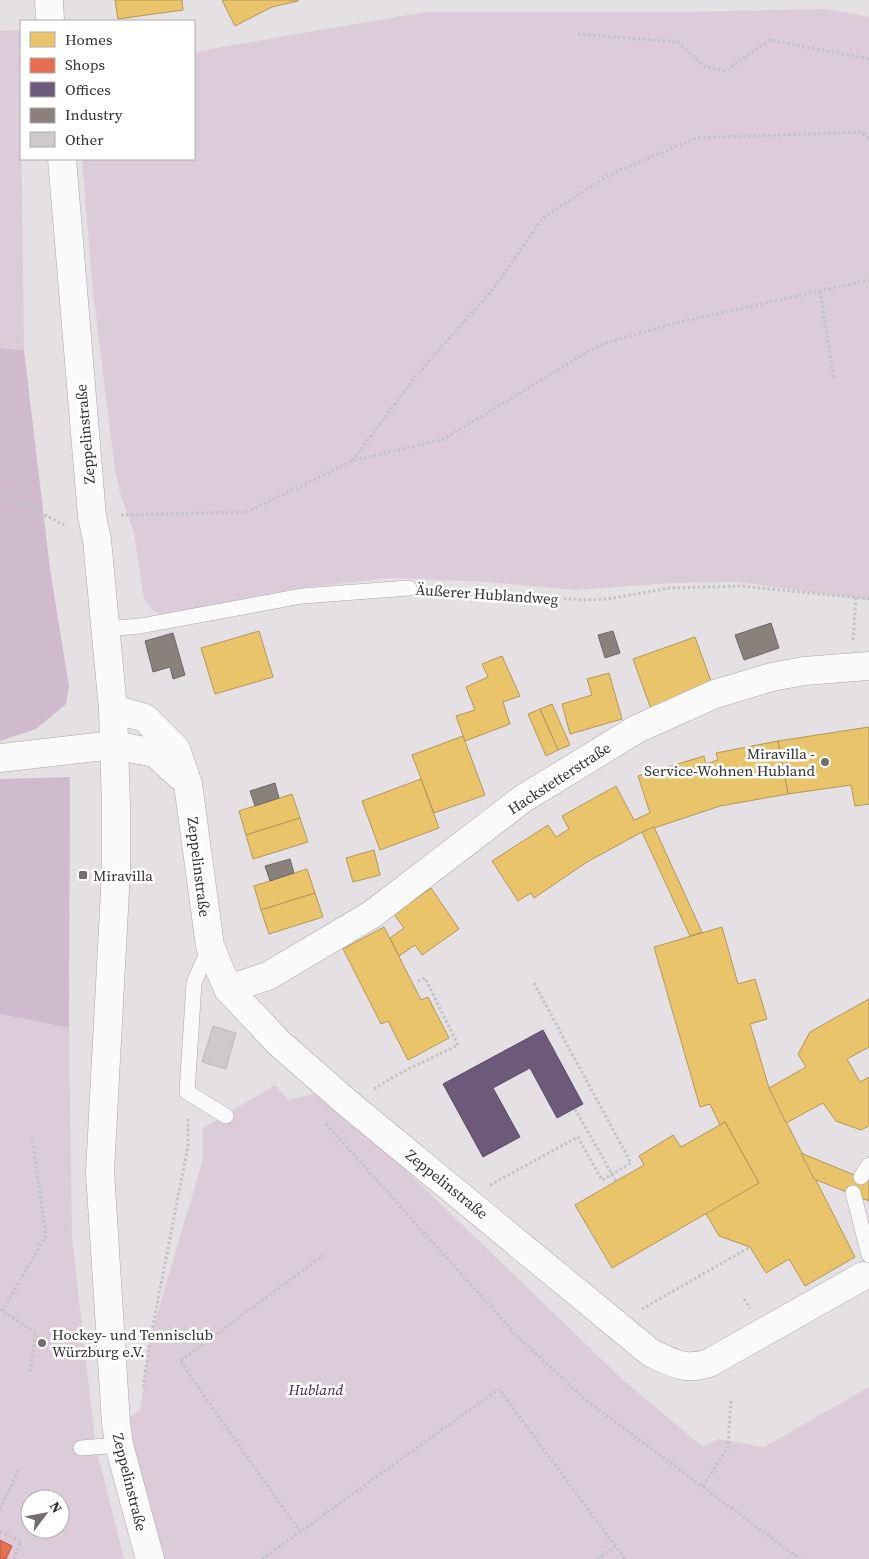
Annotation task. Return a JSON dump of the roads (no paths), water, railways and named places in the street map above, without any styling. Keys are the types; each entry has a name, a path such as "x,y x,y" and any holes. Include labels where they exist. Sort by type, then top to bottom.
{"street":[{"path":"48,0 50,20"},
{"name":"Zeppelinstraße","path":"62,160 94,528 113,709 116,872 100,1172 116,1423 119,1446 150,1559"},
{"name":"Hackstetterstraße","path":"228,989 268,976 372,915 524,798 637,730 715,694 772,677 804,671 859,667"},
{"name":"Zeppelinstraße","path":"113,709 145,718 176,750 188,784 210,946 228,989 279,1043 351,1106 651,1353 673,1364 694,1368 709,1363 867,1266"},
{"path":"0,758 114,745 155,753 188,784"}],"lane":[{"name":"Äußerer Hublandweg","path":"106,629 140,626 302,596 409,588"},
{"path":"210,946 194,983 188,1092 226,1116"},
{"path":"853,1193 867,1266"},
{"path":"81,1448 119,1446"}],"place":[{"name":"Miravilla - Service-Wohnen Hubland","path":"825,762"},
{"name":"Miravilla","path":"83,875"},
{"name":"Hockey- und Tennisclub Würzburg e.V.","path":"42,1343"}],"park label":[{"name":"Hubland","path":"316,1389"}]}
